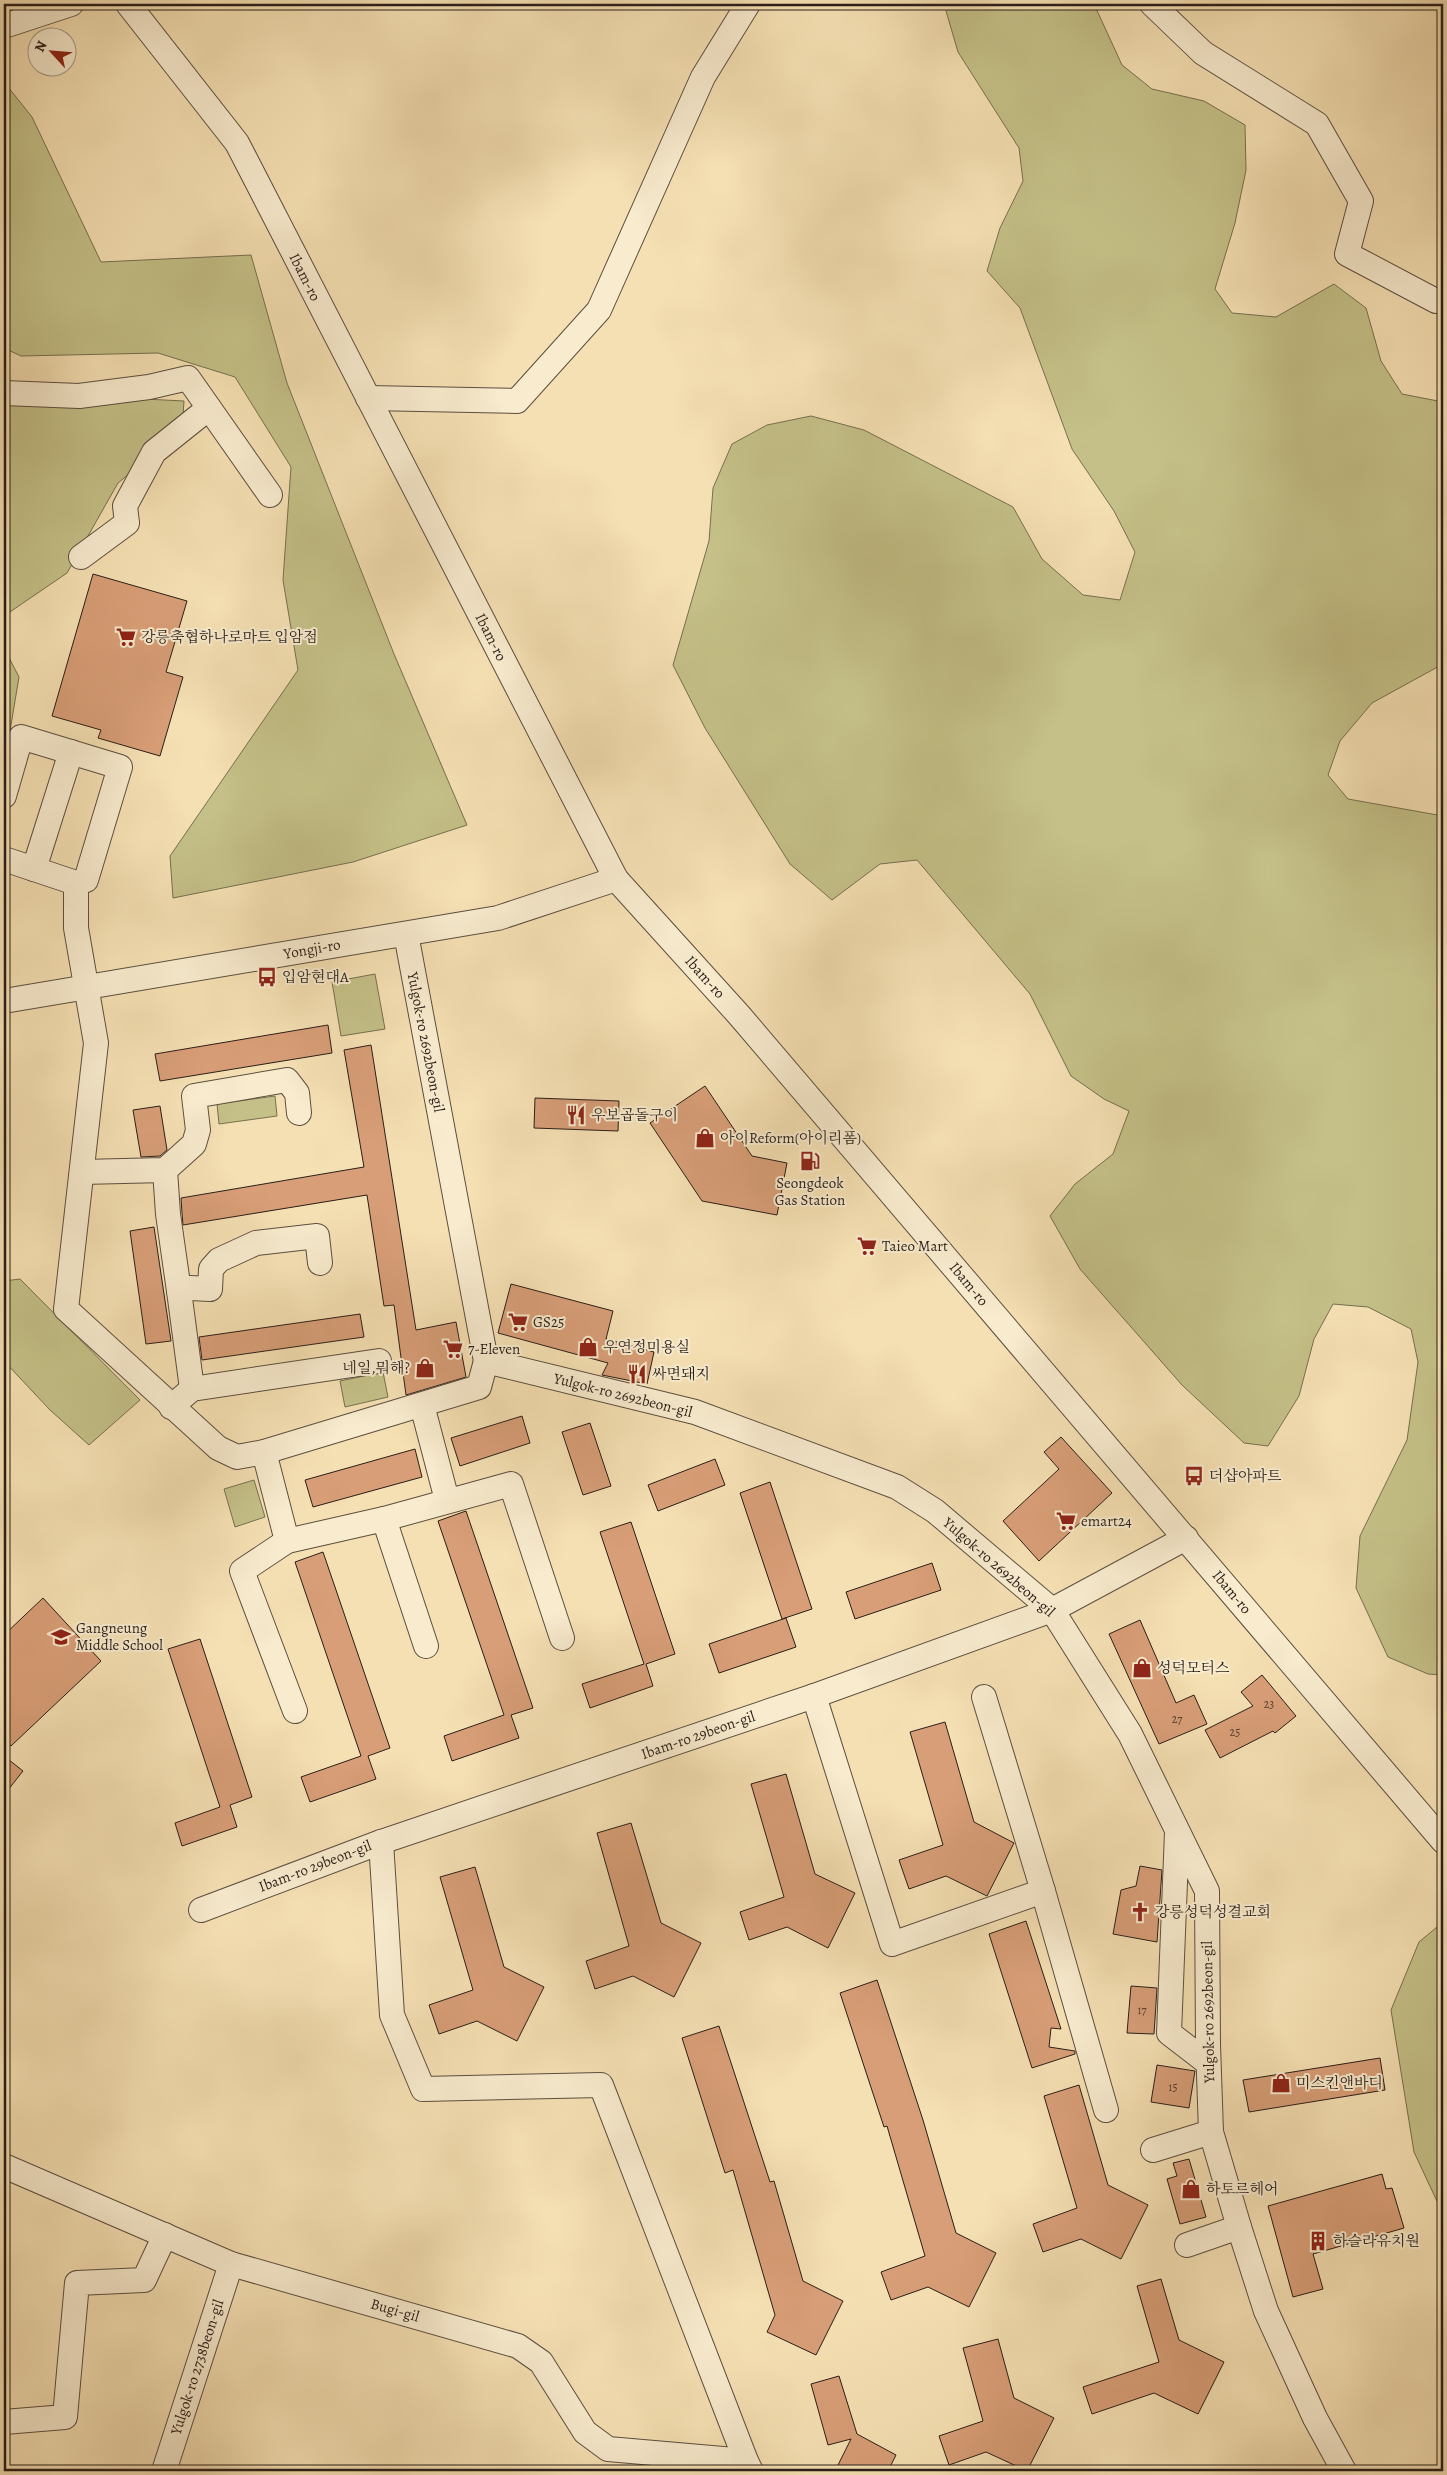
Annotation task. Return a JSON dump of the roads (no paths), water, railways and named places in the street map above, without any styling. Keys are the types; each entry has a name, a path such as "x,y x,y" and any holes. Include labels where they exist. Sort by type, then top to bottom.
{"street":[{"path":"4,26 70,4"},
{"name":"Ibam-ro","path":"128,4 237,143 616,879 740,1014 1443,1841"},
{"path":"368,398 517,401 599,310 703,77 748,4"},
{"path":"1152,4 1203,52 1317,124 1361,201 1347,254 1436,301 1443,300"},
{"path":"4,393 79,396 149,386 188,378 270,496"},
{"path":"81,557 127,522 125,506 154,452 209,408"},
{"path":"4,796 21,737 120,767 86,880 76,883 4,859"},
{"path":"34,869 71,752"},
{"name":"Yongji-ro","path":"4,1001 498,918 616,879"},
{"path":"76,883 76,928 96,1043 66,1309 218,1448 238,1456 264,1452 478,1387 486,1361"},
{"name":"Yulgok-ro 2692beon-gil","path":"406,934 486,1361 695,1412 897,1487 935,1511 1052,1610 1130,1734 1207,1891 1208,2063 1211,2132 1266,2311 1315,2418 1344,2471"},
{"path":"82,1172 165,1170 194,1144 198,1130 194,1096 287,1080 297,1093 299,1113"},
{"path":"165,1170 168,1214 192,1389"},
{"path":"180,1291 190,1288 210,1289 211,1269 219,1260 256,1243 316,1236 320,1263"},
{"path":"171,1407 192,1389 379,1361"},
{"path":"422,1405 447,1500"},
{"path":"264,1452 287,1541"},
{"path":"295,1711 242,1571 287,1541 384,1519 447,1500 511,1484 562,1638"},
{"path":"384,1519 426,1646"},
{"name":"Ibam-ro 29beon-gil","path":"201,1910 381,1842 814,1696 1052,1610 1186,1538"},
{"path":"814,1696 892,1944 1043,1891"},
{"path":"984,1697 1043,1891 1106,2110"},
{"path":"1177,1830 1169,2033 1208,2063"},
{"path":"381,1842 392,2015 423,2089 601,2085 749,2466"},
{"path":"1153,2150 1211,2132"},
{"name":"Bugi-gil","path":"4,2166 231,2264 518,2346 541,2362 584,2432 608,2449 749,2466"},
{"path":"1187,2245 1239,2227"},
{"path":"4,2422 65,2417 77,2283 144,2280 165,2235"},
{"name":"Yulgok-ro 2738beon-gil","path":"164,2471 231,2264"}],"place":[{"name":"강릉축협하나로마트 입암점","path":"126,637"},
{"name":"입암현대A","path":"267,977"},
{"name":"우보곱돌구이","path":"576,1115"},
{"name":"아이Reform(아이리폼)","path":"705,1138"},
{"name":"Seongdeok Gas Station","path":"810,1161"},
{"name":"Taieo Mart","path":"867,1246"},
{"name":"GS25","path":"518,1322"},
{"name":"우연정미용실","path":"588,1347"},
{"name":"7-Eleven","path":"453,1349"},
{"name":"네일,뭐해?","path":"425,1368"},
{"name":"싸면돼지","path":"637,1374"},
{"name":"더샵아파트","path":"1194,1476"},
{"name":"emart24","path":"1066,1521"},
{"name":"Gangneung Middle School","path":"61,1637"},
{"name":"성덕모터스","path":"1142,1668"},
{"name":"강릉성덕성결교회","path":"1140,1912"},
{"name":"미스킨앤바디","path":"1281,2083"},
{"name":"하토르헤어","path":"1191,2189"},
{"name":"하슬라유치원","path":"1318,2241"}]}
